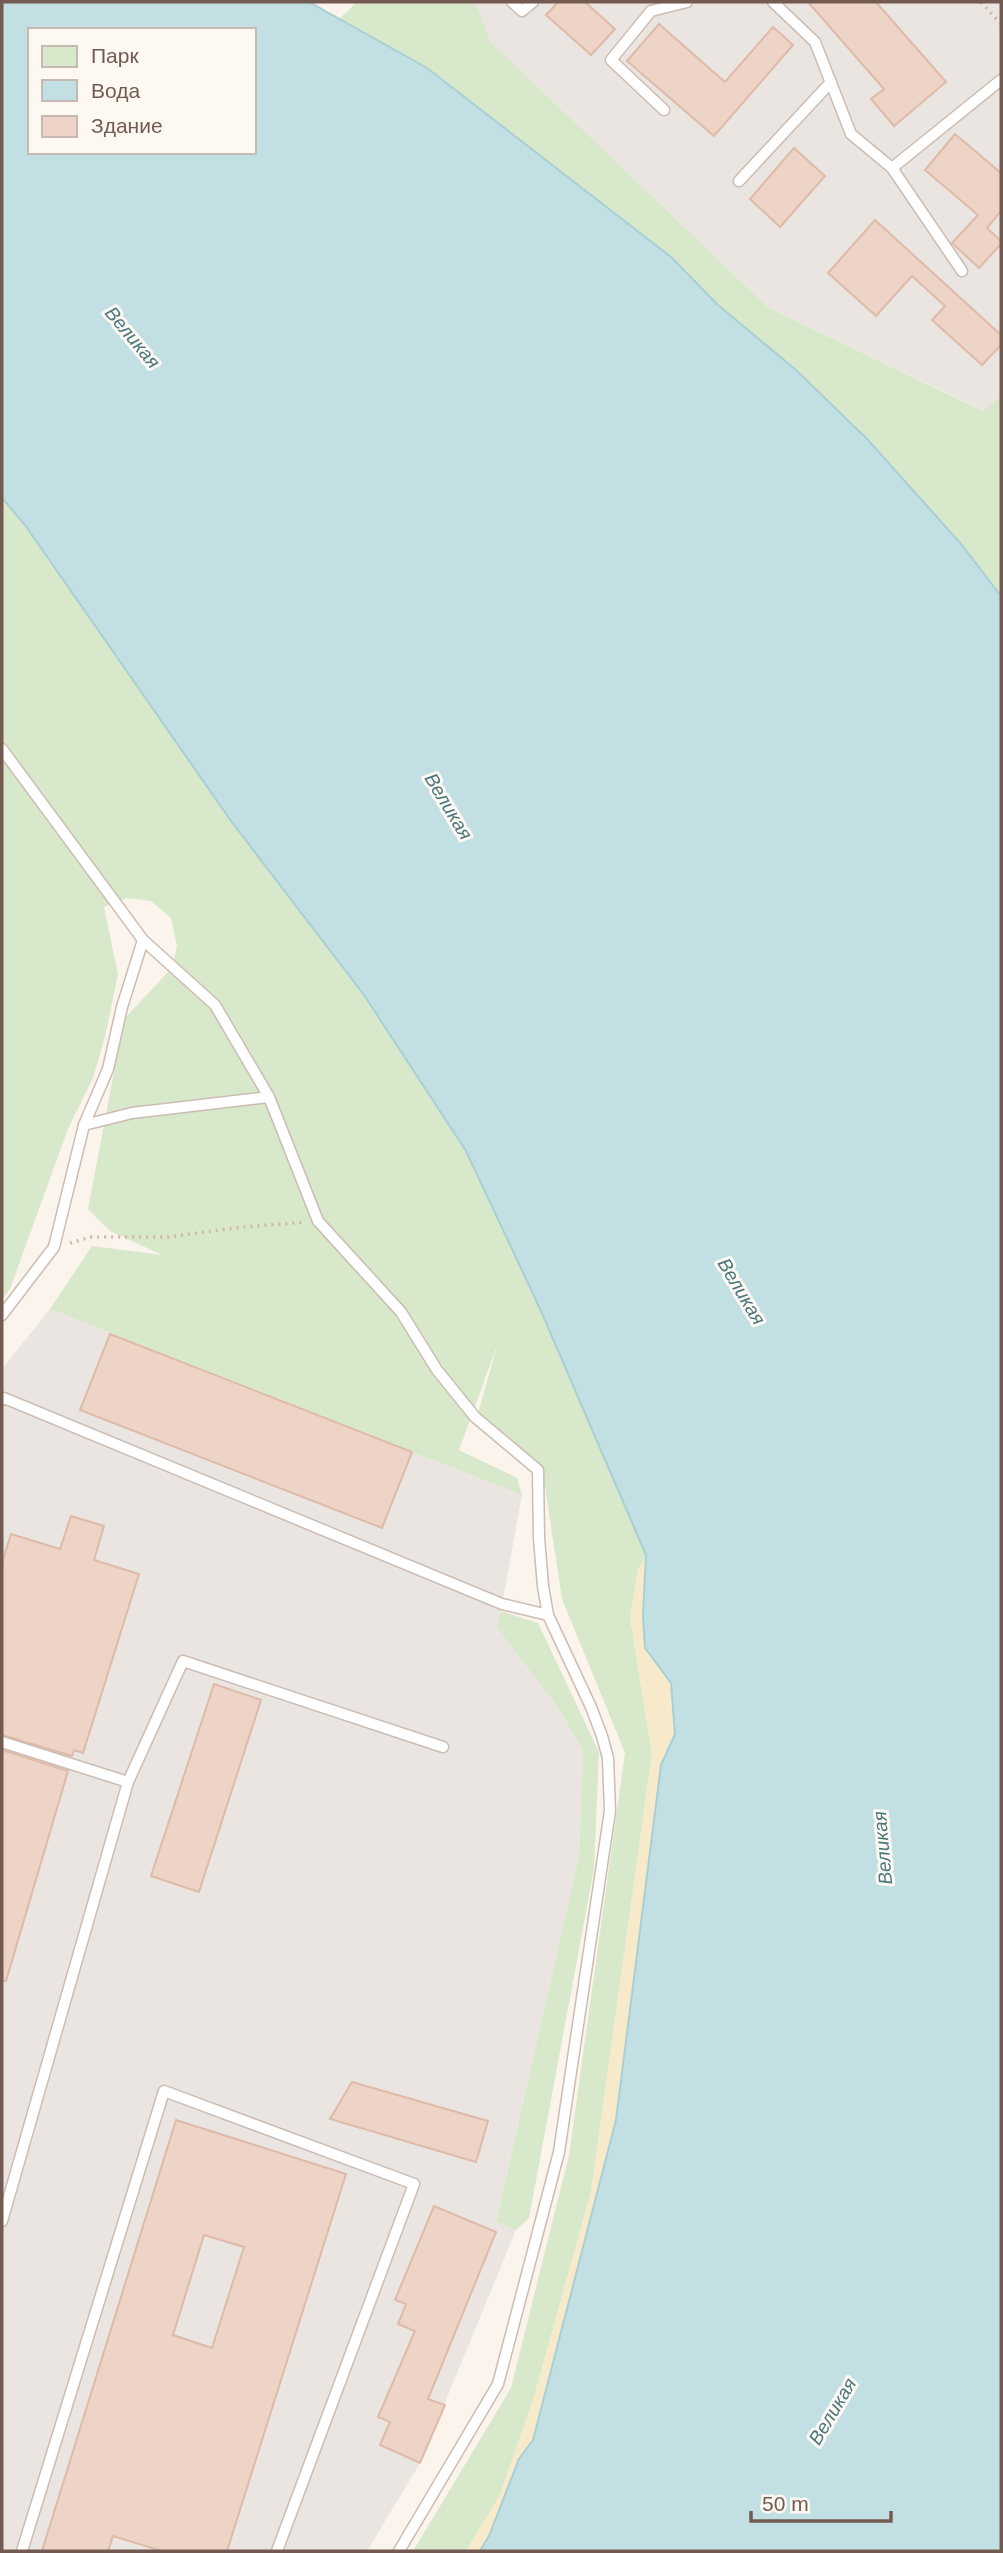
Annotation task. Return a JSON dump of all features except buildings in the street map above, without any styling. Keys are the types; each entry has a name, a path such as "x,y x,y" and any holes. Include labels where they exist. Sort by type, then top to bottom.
{"lane":[{"path":"512,2 522,11 533,2"},
{"path":"664,110 611,60 650,10 687,2"},
{"path":"773,2 816,42 852,135 892,168 962,271"},
{"path":"892,168 1001,80"},
{"path":"739,181 831,82"},
{"path":"2,749 143,940 215,1005 269,1097 318,1221 401,1312 437,1370 475,1417 538,1470 539,1538 548,1615 598,1726 608,1758 610,1811 559,2152 498,2384 399,2551"},
{"path":"2,1315 54,1247 84,1125 108,1069 122,1007 143,940"},
{"path":"84,1125 132,1113 269,1097"},
{"path":"2,1400 4,1398 502,1604 548,1615"},
{"path":"2,2221 7,2185 128,1782 183,1661 443,1747"},
{"path":"2,1742 128,1782"},
{"path":"22,2551 164,2091 414,2184 277,2551"}],"path":[{"path":"981,2 1001,24"},
{"path":"54,1247 90,1237 168,1237 318,1221"}],"shaded area":[{"path":"475,2 1001,2 1001,396 984,411 769,308 491,42"},
{"path":"50,1309 522,1495 498,1626 557,1706 583,1751 579,1856 496,2220 516,2230 420,2463 367,2551 2,2551 2,1369"}],"green space":[{"path":"357,2 475,2 491,42 769,308 983,411 1001,396 1001,596 961,544 868,440 796,370 718,305 671,257 427,68 339,19"},
{"path":"2,498 25,525 231,821 364,995 466,1151 541,1311 647,1555 638,1570 630,1617 652,1754 591,2192 534,2397 500,2495 466,2551 413,2551 511,2388 569,2155 625,1753 562,1599 542,1467 478,1413 498,1343 459,1450 517,1478 522,1495 50,1309 92,1246 162,1255 110,1231 88,1209 124,1019 172,968 177,946 171,918 151,901 126,898 104,907 118,974 105,1037 93,1078 68,1129 10,1289 2,1300"},
{"path":"501,1611 538,1623 599,1752 594,1869 529,2218 516,2230 496,2221 579,1856 583,1751 557,1706 497,1627"}],"sand":[{"path":"647,1555 643,1616 645,1648 671,1683 675,1734 661,1765 616,2120 533,2440 519,2459 489,2536 480,2551 466,2551 500,2495 534,2397 591,2192 652,1754 630,1617 638,1570"}],"water":[{"name":"Великая","path":"2,2 309,2 427,68 671,257 718,305 796,370 868,440 961,544 1001,596 1001,2551 480,2551 489,2536 519,2459 533,2440 616,2120 661,1765 675,1734 671,1683 645,1648 643,1616 646,1555 541,1311 466,1151 364,995 231,821 25,525 2,498"}]}
